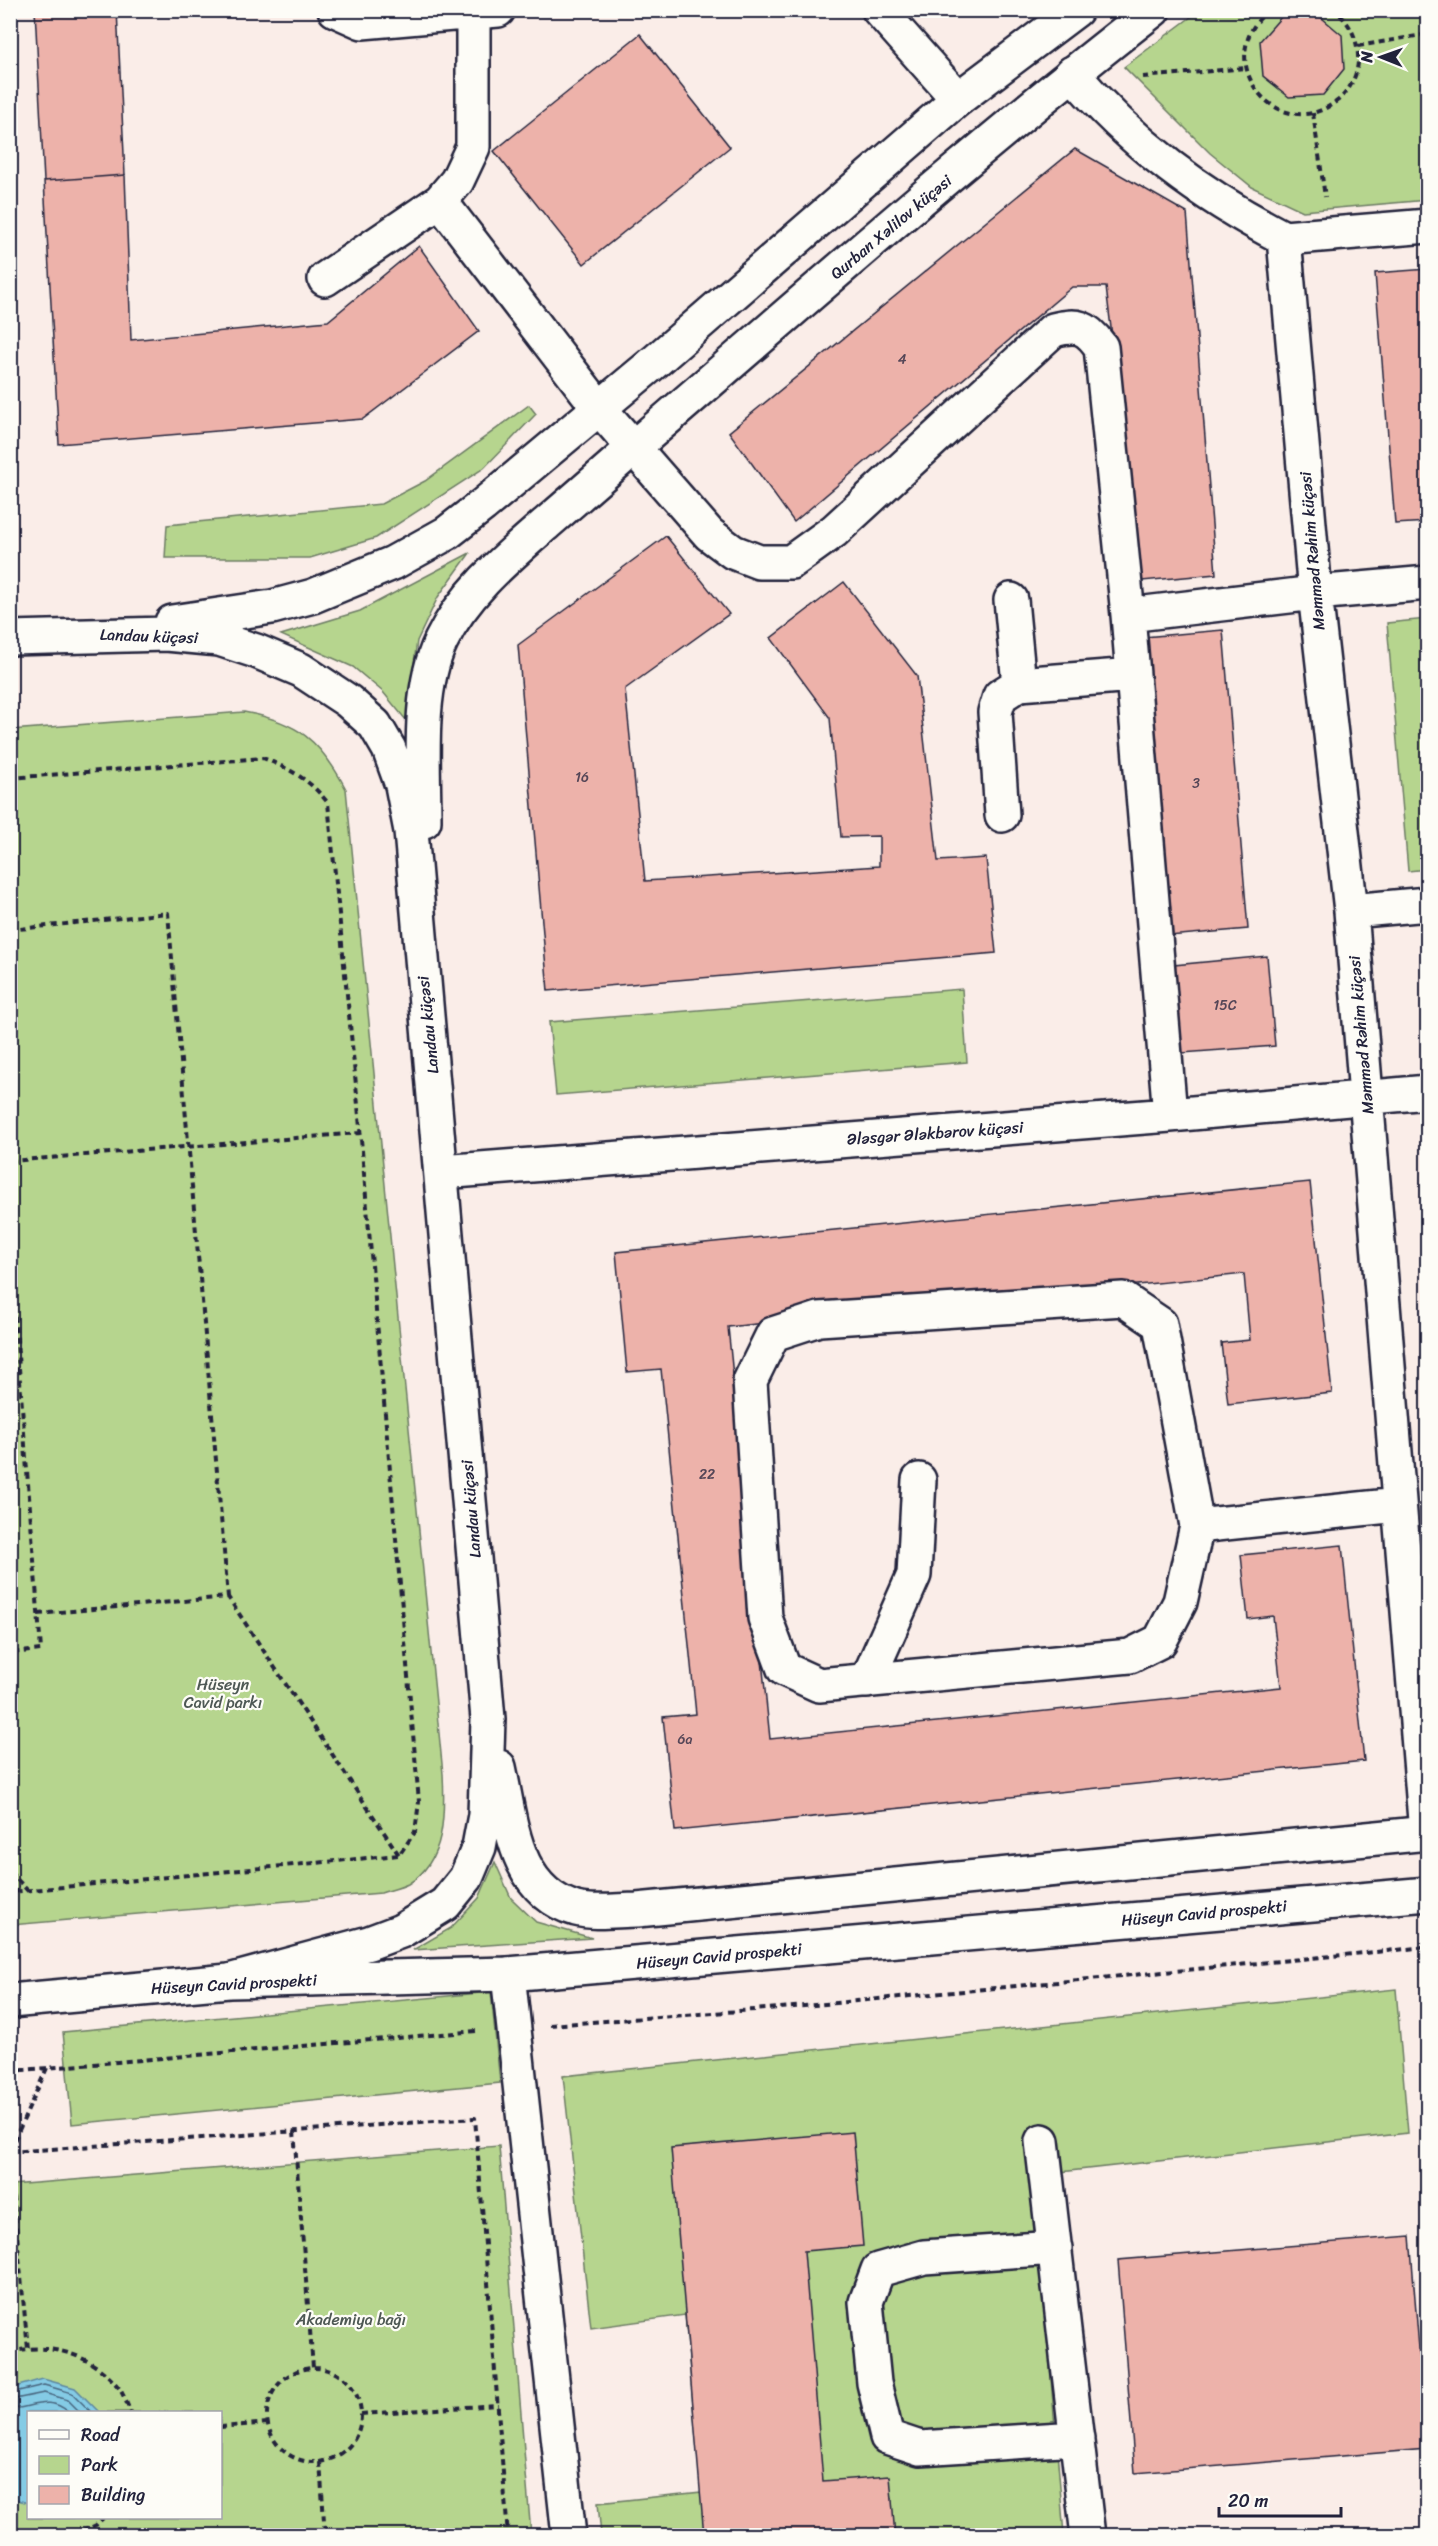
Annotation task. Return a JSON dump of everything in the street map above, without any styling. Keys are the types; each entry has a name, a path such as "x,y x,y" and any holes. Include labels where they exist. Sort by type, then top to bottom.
{"main road":[{"path":"325,279 440,201 457,181 472,147 486,11 362,22 335,10"},
{"path":"90,634 272,607 313,596 393,563 456,526 599,408 958,99 1076,10"},
{"name":"Qurban Xəlilov küçəsi","path":"425,988 423,746 430,674 440,643 451,622 471,596 506,559 633,448 1072,73 1153,10"},
{"path":"883,11 958,99"},
{"path":"1072,73 1102,108 1156,156 1199,188 1248,219 1284,238 1428,226"},
{"path":"440,201 599,408 633,448 709,534 733,552 759,562 791,562 834,531 1053,330 1072,326 1090,332 1101,347 1128,615 1170,1115"},
{"name":"Məmməd Rəhim küçəsi","path":"1284,238 1315,593 1351,911 1398,1505 1427,1833"},
{"path":"1128,615 1315,593 1428,583"},
{"path":"1011,600 1019,684"},
{"name":"Landau küçəsi","path":"10,638 90,634 166,634 219,639 256,651 301,670 348,701 375,725 389,749 402,785 411,831 489,1719"},
{"path":"1002,814 994,712 1000,696 1019,684 1133,675"},
{"path":"1351,911 1428,904"},
{"name":"Ələsgər Ələkbərov küçəsi","path":"442,1172 1170,1115 1428,1092"},
{"path":"1123,1299 1160,1323 1197,1526 1180,1602 1160,1641 1131,1656 819,1685 784,1669 765,1618 750,1381 773,1334 819,1319 1123,1299"},
{"path":"867,1681 914,1575 920,1480"},
{"path":"1197,1526 1398,1505"},
{"path":"489,1719 516,1846 528,1874 549,1898 578,1910 637,1910 1427,1833"},
{"path":"228,1981 369,1943 401,1931 445,1904 466,1878 480,1847 485,1815 489,1719"},
{"name":"Hüseyn Cavid prospekti","path":"10,2001 228,1981 508,1974 1428,1894"},
{"path":"508,1974 569,2535"},
{"path":"1042,2141 1088,2535"},
{"path":"1055,2248 924,2257 878,2270 867,2302 874,2383 887,2438 920,2448 1077,2438"}],"path":[{"path":"1269,10 1260,17 1250,33 1245,50 1246,68 1251,85 1270,104 1277,109 1294,114 1312,113 1329,107 1343,96 1353,81 1358,64 1358,46 1351,29 1341,15 1334,10"},
{"path":"1358,46 1428,34"},
{"path":"1143,76 1246,68"},
{"path":"1312,113 1325,197"},
{"path":"10,778 263,758 290,770 314,785 328,803 419,1802 415,1832 399,1855 10,1892"},
{"path":"10,930 168,913 228,1598 399,1855"},
{"path":"10,1161 359,1133"},
{"path":"10,1253 41,1650 10,1653"},
{"path":"38,1614 228,1598"},
{"path":"10,1872 28,1891"},
{"path":"10,2071 514,2028 794,2007 1428,1947"},
{"path":"47,2068 10,2151 475,2118 508,2535"},
{"path":"294,2131 313,2368"},
{"path":"10,2164 28,2349"},
{"path":"10,2352 42,2348 72,2353 98,2367 120,2389 131,2411"},
{"path":"313,2368 327,2370 341,2376 351,2387 358,2400 361,2414 359,2429 352,2443 342,2453 320,2462 300,2461 287,2454 276,2444 269,2431 268,2423 268,2401 275,2388 285,2377 298,2370 313,2368"},
{"path":"361,2414 498,2405"},
{"path":"222,2427 268,2423"},
{"path":"320,2462 325,2535"},
{"path":"73,2535 96,2525 101,2519"}],"green space":[{"path":"1199,11 1427,11 1427,200 1303,211 1252,187 1210,153 1124,67"},
{"path":"529,405 536,414 484,468 376,538 310,558 165,558 167,525 381,504 425,481"},
{"path":"470,553 438,597 417,641 406,720 383,692 353,667 281,635 360,611"},
{"path":"1427,619 1427,869 1408,871 1387,623"},
{"name":"Hüseyn Cavid parkı","path":"244,712 279,721 306,736 327,758 346,789 443,1774 443,1820 430,1863 408,1884 381,1893 11,1925 11,730"},
{"path":"962,989 967,1062 556,1095 549,1022"},
{"path":"495,1862 511,1898 536,1922 592,1938 413,1950 451,1928 479,1898"},
{"path":"1396,1989 1408,2133 1034,2175 1064,2535 601,2535 598,2503 701,2492 685,2315 591,2328 563,2076"},
{"path":"491,1992 500,2083 72,2124 63,2032"},
{"name":"Akademiya bağı","path":"499,2146 531,2535 11,2536 11,2185"}],"water":[{"path":"43,2379 75,2388 98,2411 27,2411 27,2503 11,2498 11,2388"}],"building":[{"path":"35,10 117,10 125,175 44,181"},
{"path":"1316,13 1342,35 1344,69 1323,95 1289,97 1263,76 1260,41 1282,16"},
{"path":"640,34 730,147 584,264 494,151"},
{"path":"1075,149 1187,213 1216,574 1142,581 1106,287 1072,287 794,522 729,432"},
{"path":"125,175 131,340 328,321 419,246 479,331 363,419 59,444 44,181"},
{"path":"1428,269 1428,522 1395,524 1375,273"},
{"path":"666,536 729,614 625,689 645,881 879,866 879,836 841,837 830,718 771,638 844,582 917,676 938,861 986,858 996,953 548,991 518,645"},
{"path":"1223,630 1248,929 1169,936 1144,637"},
{"path":"1423,937 1428,937 1428,982"},
{"path":"1267,956 1275,1046 1182,1053 1174,965"},
{"path":"1310,1182 1332,1393 1228,1404 1221,1343 1250,1340 1244,1274 728,1327 770,1739 1281,1687 1273,1616 1248,1619 1241,1555 1342,1545 1364,1761 675,1831 663,1717 696,1714 661,1369 627,1372 616,1252"},
{"path":"853,2132 863,2246 804,2251 823,2481 890,2476 895,2536 704,2536 671,2148"},
{"path":"1410,2236 1427,2449 1135,2473 1118,2260"}]}
